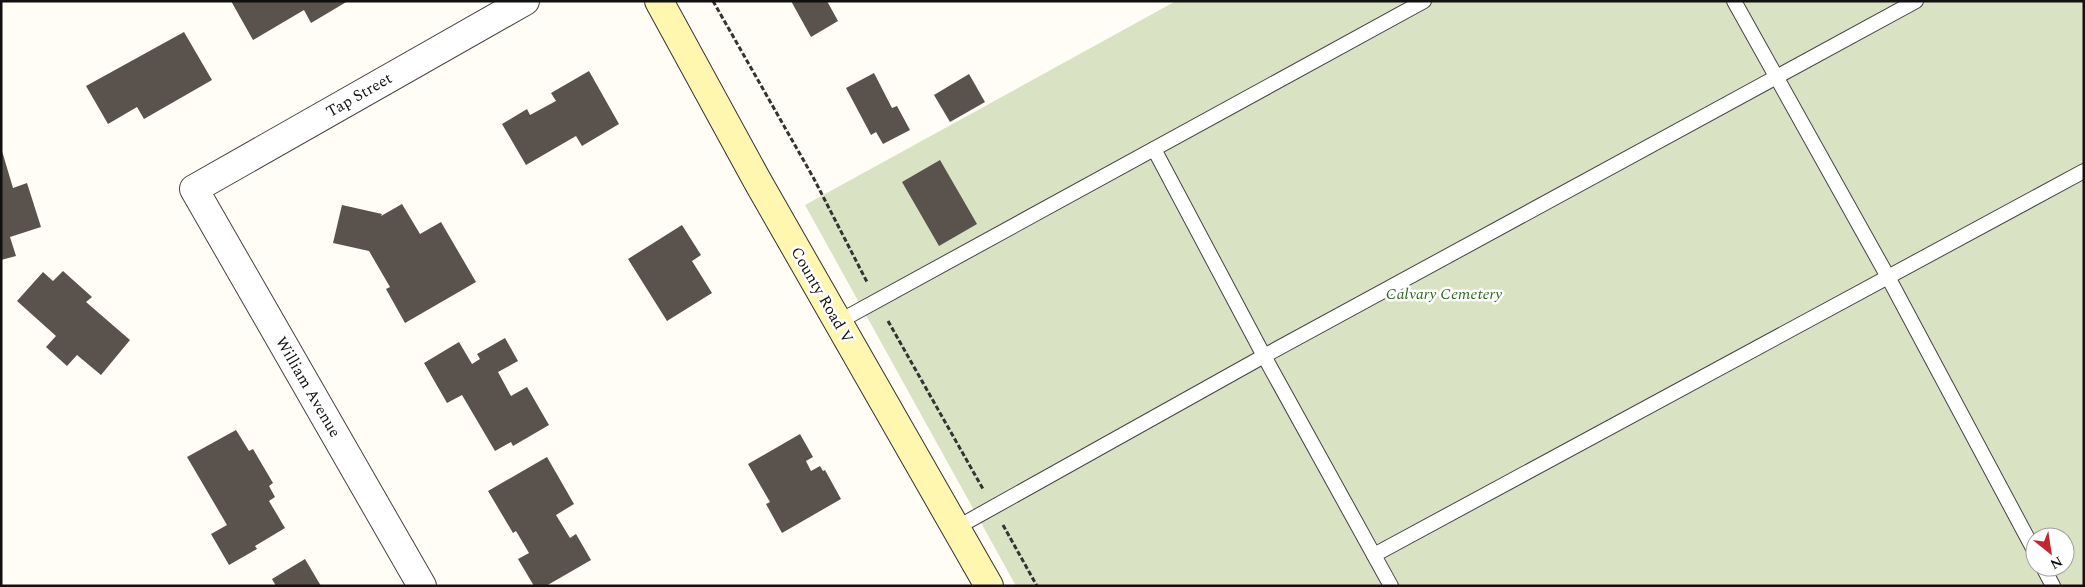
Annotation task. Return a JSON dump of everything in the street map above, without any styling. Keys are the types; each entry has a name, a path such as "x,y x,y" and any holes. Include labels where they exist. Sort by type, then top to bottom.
{"main road":[{"name":"County Road V","path":"659,1 758,182 989,586"}],"street":[{"name":"Tap Street","path":"194,189 524,1"},
{"name":"William Avenue","path":"194,189 422,586"}],"lane":[{"path":"838,322 1424,1"},
{"path":"1734,1 1888,278 2025,533"},
{"path":"956,528 1264,356 1916,1"},
{"path":"1154,149 1264,356 1391,586"},
{"path":"1374,555 2084,171"}],"green space":[{"name":"Calvary Cemetery","path":"1176,1 2084,1 2084,586 1016,586 805,205"}],"building":[{"path":"231,1 348,1 311,23 304,10 253,40"},
{"path":"791,1 827,1 838,21 811,37"},
{"path":"184,32 212,80 144,119 137,107 108,124 86,86"},
{"path":"589,71 619,124 582,146 576,136 526,165 502,124 527,109 530,115 556,101 551,93"},
{"path":"874,73 892,108 897,106 910,130 883,144 876,132 871,135 846,88"},
{"path":"969,74 985,102 950,122 934,95"},
{"path":"2,151 13,188 27,183 41,227 10,237 16,256 1,260"},
{"path":"940,160 977,224 939,246 902,182"},
{"path":"402,204 420,234 441,222 476,282 405,323 386,289 390,287 369,251 333,243 342,205 382,214 381,216"},
{"path":"682,225 701,255 692,261 712,293 667,321 628,259"},
{"path":"63,271 92,297 86,302 130,340 101,375 77,355 67,366 46,347 56,336 17,301 43,272 53,281"},
{"path":"505,338 518,361 498,372 511,396 527,387 549,425 513,446 511,442 495,451 462,395 447,403 424,363 459,342 472,364 480,359 477,354"},
{"path":"236,430 249,451 253,449 273,483 269,486 275,497 269,501 285,528 255,546 257,549 229,565 211,534 227,525 187,457"},
{"path":"800,434 813,457 806,461 811,471 820,466 823,471 825,470 841,499 782,533 766,504 770,502 748,464"},
{"path":"547,457 574,504 556,515 570,538 576,534 591,560 546,586 534,586 518,559 529,553 516,531 513,533 488,491"},
{"path":"305,559 321,586 276,586 272,579"}]}
